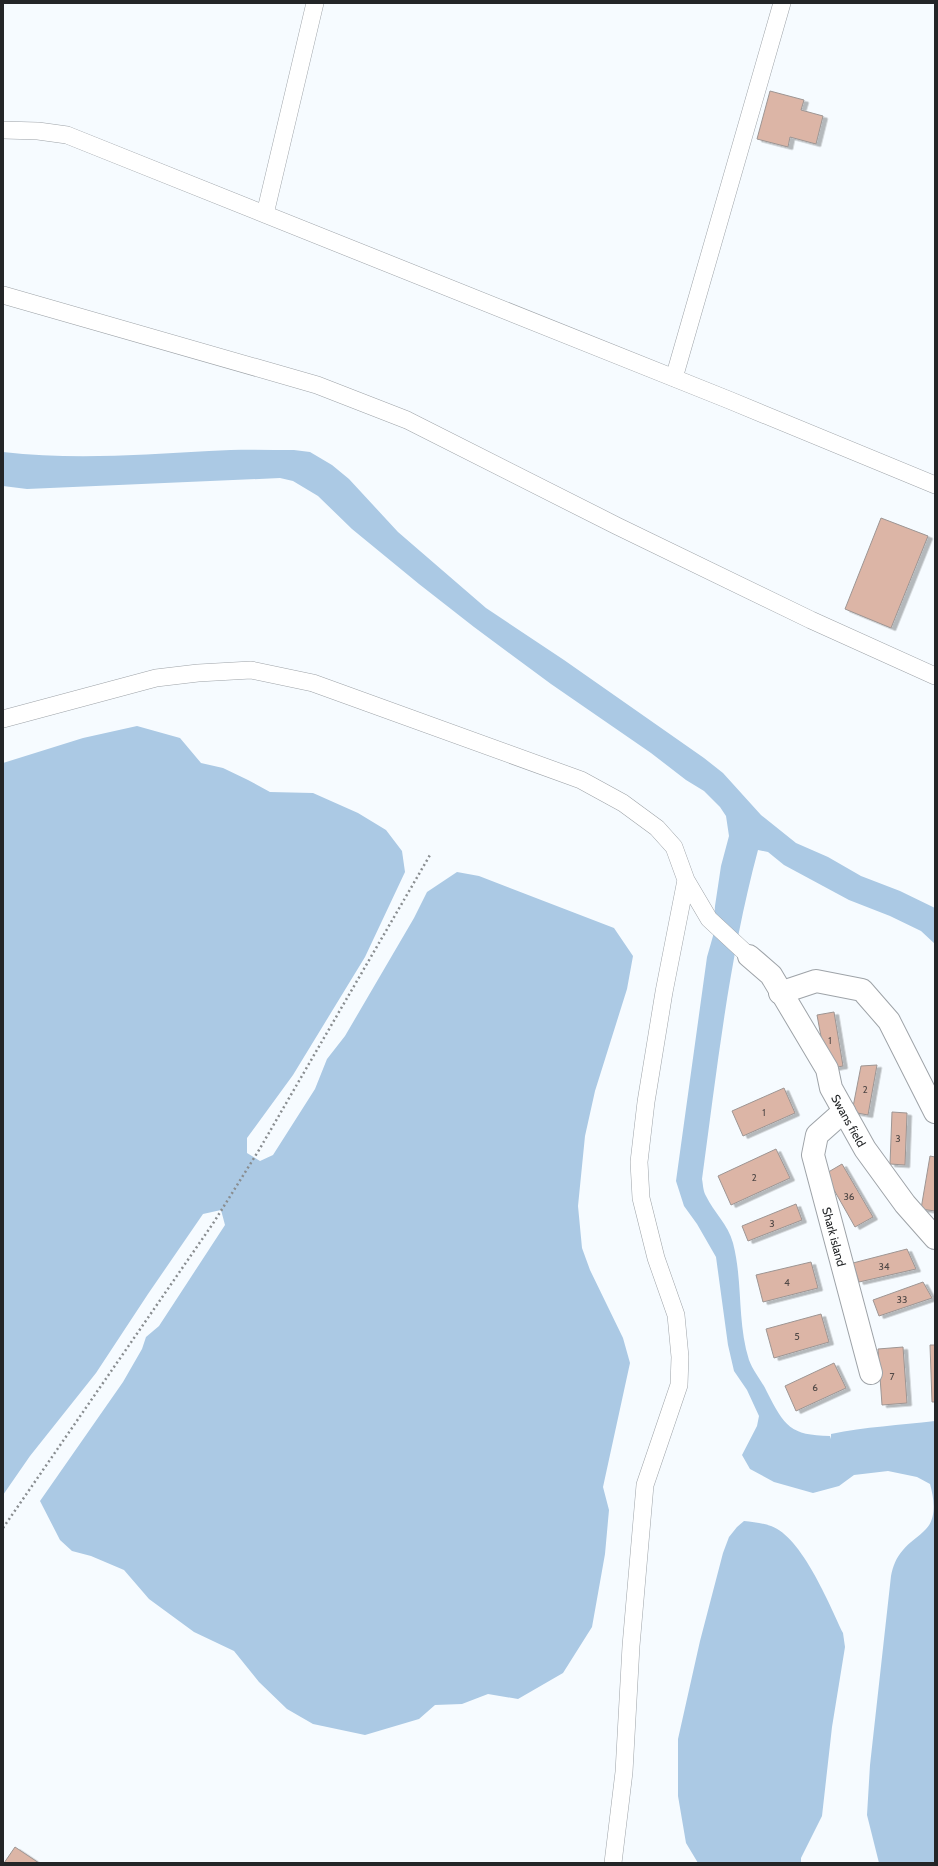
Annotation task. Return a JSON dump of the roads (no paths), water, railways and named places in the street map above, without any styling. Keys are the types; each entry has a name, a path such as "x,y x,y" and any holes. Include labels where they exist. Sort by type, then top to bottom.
{"street":[{"name":"Swans field","path":"748,956 771,975 780,993 827,1069 831,1088 865,1149 905,1204 935,1238"},
{"path":"780,993 816,981 862,990 889,1021 935,1112"},
{"name":"Shark island","path":"844,1111 817,1135 813,1155 871,1373"}],"lane":[{"path":"265,214 315,3"},
{"path":"674,378 782,3"},
{"path":"3,130 38,131 67,135 674,378 935,485"},
{"path":"3,295 317,385 407,420 624,530 811,620 935,676"},
{"path":"3,719 156,678 251,670 313,683 581,780 623,803 657,828 674,847 686,880 709,919 748,956"},
{"path":"612,1863 624,1772 630,1646 645,1485 679,1385 680,1356 676,1315 654,1251 641,1198 638,1162 659,1024 686,880"}],"water":[{"path":"231,450 294,450 310,452 332,465 349,479 398,532 486,608 564,660 704,758 723,773 761,815 796,843 828,857 861,876 900,891 935,908 935,944 921,931 890,916 849,900 784,865 768,852 758,850 731,973 702,1179 705,1194 728,1230 733,1243 738,1272 745,1346 749,1360 784,1421 797,1431 806,1434 830,1436 831,1439 831,1434 935,1421 935,1863 879,1863 867,1815 870,1765 891,1576 895,1562 901,1553 908,1544 926,1529 932,1519 934,1508 930,1484 917,1477 888,1471 854,1475 839,1486 813,1493 774,1482 750,1469 742,1455 757,1426 759,1416 747,1390 734,1371 728,1345 716,1257 697,1224 684,1206 676,1181 707,957 713,936 715,906 721,866 729,836 726,816 720,807 704,791 686,780 651,753 551,684 474,627 352,529 318,496 293,481 280,478 27,489 3,486 3,452 54,456 80,456"},
{"path":"137,726 180,738 201,763 223,768 270,792 313,793 358,813 386,830 402,851 405,872 365,957 293,1075 247,1138 247,1153 260,1161 273,1155 315,1089 327,1059 345,1036 414,918 427,892 457,872 479,876 614,928 633,956 627,989 595,1091 585,1136 578,1206 582,1248 590,1270 623,1338 630,1363 603,1487 609,1510 605,1554 592,1627 563,1673 518,1699 488,1694 462,1704 435,1705 419,1719 365,1735 313,1724 287,1709 259,1682 234,1651 194,1632 149,1599 124,1570 91,1556 72,1551 60,1540 40,1501 123,1382 142,1349 146,1337 159,1326 225,1225 221,1210 203,1214 96,1373 30,1456 3,1495 3,763 83,738"},
{"path":"744,1521 771,1526 793,1543 804,1557 822,1589 843,1633 845,1647 832,1727 822,1816 801,1858 801,1863 698,1863 686,1843 678,1796 678,1739 700,1641 723,1553 729,1537"}]}
